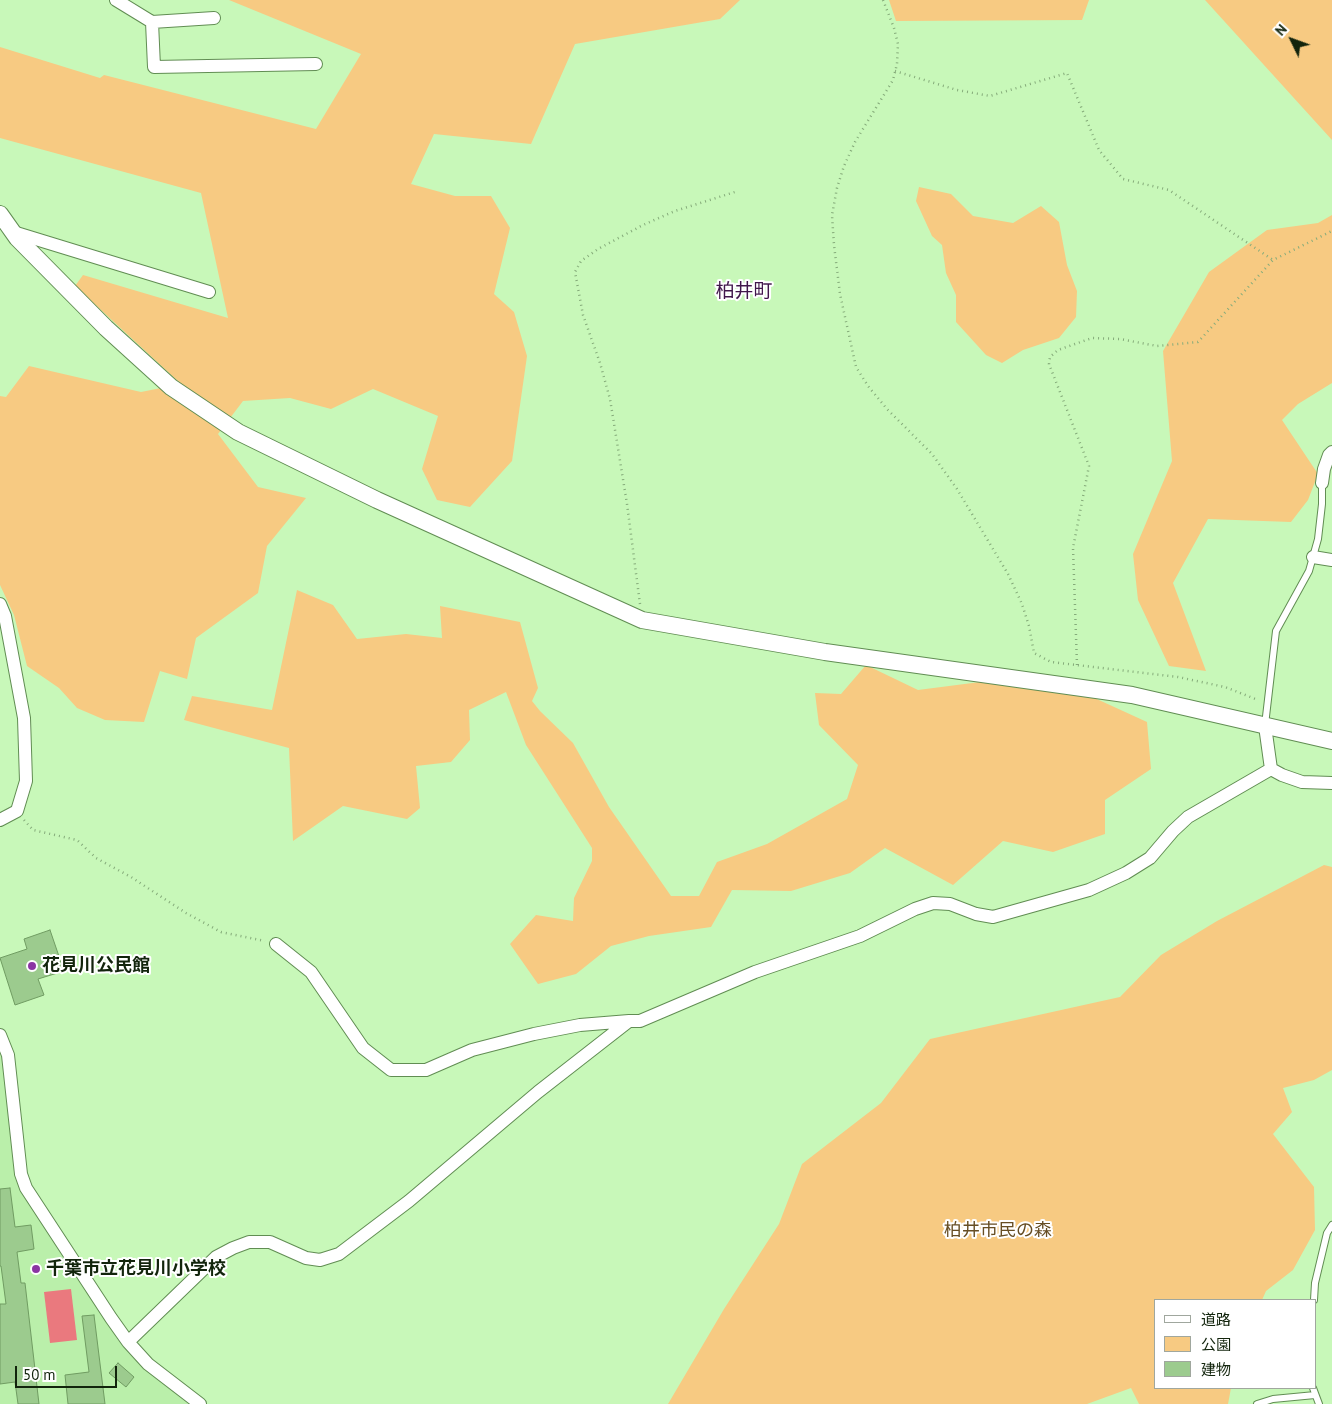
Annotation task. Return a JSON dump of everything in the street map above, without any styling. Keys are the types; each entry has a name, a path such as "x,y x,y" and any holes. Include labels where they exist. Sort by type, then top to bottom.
{"street":[{"path":"116,0 152,22 214,18"},
{"path":"152,22 154,67 316,64"},
{"path":"0,214 13,232 106,328 171,387 238,432 376,500 642,620 825,652 1132,695 1332,741"},
{"path":"13,232 209,292"},
{"path":"1322,483 1324,469 1332,452"},
{"path":"1313,557 1332,560"},
{"path":"0,604 5,616 5,644 24,718 26,781 17,811 0,820"},
{"path":"1265,726 1271,769"},
{"path":"1271,769 1302,782 1332,783"},
{"path":"276,944 311,972 363,1048 391,1070 426,1070 472,1050 534,1034 580,1025 640,1021 755,972 860,936 915,909 933,903 950,904 993,918 1089,890 1126,873 1150,858 1188,817 1271,769"},
{"path":"128,1342 216,1257 233,1248 249,1242 270,1242 306,1258 320,1260 339,1254 409,1201 538,1092 629,1021"},
{"path":"0,1035 8,1055 21,1174 26,1188 128,1342 148,1364 200,1404"}],"lane":[{"path":"1265,726 1276,632 1309,570 1318,540 1322,483"},
{"path":"1314,1299 1315,1283 1327,1233 1332,1225"},
{"path":"1257,1404 1314,1391 1319,1404"}],"path":[{"path":"883,0 898,44 895,71 892,80 855,142 844,166 837,188 832,215 840,294 856,367 868,386 887,409 932,454 957,489 1008,574 1022,604 1029,626 1034,653 1051,662 1187,679 1225,687 1267,704"},
{"path":"895,71 957,90 990,96 1067,72 1099,150 1123,179 1169,190 1273,260"},
{"path":"642,620 627,504 610,399 583,315 575,272 581,261 598,248 643,225 675,211 738,191"},
{"path":"1077,666 1074,548 1089,466 1049,364 1050,356 1058,350 1092,338 1120,339 1156,346 1198,342 1273,260 1332,231"},
{"path":"17,811 33,830 77,840 96,858 131,876 186,914 221,932 276,944"}],"shaded area":[{"name":"千葉市立花見川小学校","path":"0,1047 4,1057 15,1177 24,1196 119,1341 148,1371 188,1404 0,1404"},
{"path":"71,1289 77,1340 50,1343 44,1292"}],"green space":[{"path":"229,0 740,0 720,19 575,44 531,144 434,134 411,184 455,196 491,196 510,228 494,294 514,312 527,356 512,461 470,507 437,500 422,469 438,416 373,389 331,409 290,398 243,401 218,434 258,487 306,498 267,546 258,593 196,638 187,679 160,671 144,722 105,720 77,708 59,688 27,666 14,615 0,585 0,396 6,397 29,366 141,392 181,384 75,286 83,275 228,318 201,193 0,138 0,47 100,78 104,75 316,129 361,54"},
{"path":"889,0 1089,0 1082,20 896,21"},
{"path":"1205,0 1332,0 1332,140"},
{"path":"919,187 951,194 973,216 1013,223 1041,206 1059,222 1067,265 1077,291 1076,317 1059,338 1023,350 1002,363 986,355 956,322 956,295 946,273 942,245 932,236 916,201"},
{"path":"1332,215 1332,383 1298,404 1282,420 1318,474 1308,500 1291,522 1208,519 1173,583 1206,671 1169,666 1138,600 1133,554 1172,461 1163,351 1209,272 1267,230 1318,223"},
{"path":"297,590 333,605 357,639 406,634 442,638 440,606 520,622 538,688 532,701 573,743 609,807 671,896 699,896 717,862 767,844 847,799 858,765 819,725 815,693 841,694 866,665 918,690 1042,674 1147,722 1151,769 1105,800 1105,834 1053,852 1003,841 953,885 885,848 850,873 791,891 732,890 711,927 649,936 611,946 576,974 538,984 510,944 536,915 573,921 574,898 592,861 592,848 526,745 506,692 469,710 470,740 451,762 416,766 420,808 407,819 343,806 293,841 289,748 184,720 192,696 272,710"},
{"name":"柏井市民の森","path":"1324,865 1332,867 1332,1070 1314,1080 1283,1088 1292,1112 1273,1134 1314,1187 1315,1230 1293,1270 1266,1291 1262,1299 1154,1299 1154,1389 1231,1389 1228,1404 1139,1404 1131,1388 1087,1404 668,1404 724,1309 779,1224 802,1164 881,1103 930,1039 1120,997 1161,955 1217,921"}],"building":[{"name":"花見川公民館","path":"50,930 64,971 38,979 44,995 15,1005 0,958 27,949 24,939"},
{"path":"10,1188 15,1227 31,1225 34,1249 17,1252 21,1283 25,1283 39,1404 18,1404 15,1382 0,1384 0,1304 6,1304 0,1266 0,1189"},
{"path":"94,1315 105,1404 68,1404 65,1375 89,1372 82,1316"},
{"path":"118,1363 134,1377 126,1387 109,1373"}],"place":[{"name":"花見川公民館","path":"32,966"},
{"name":"千葉市立花見川小学校","path":"36,1269"}],"district":[{"name":"柏井町","path":"744,292"}]}
